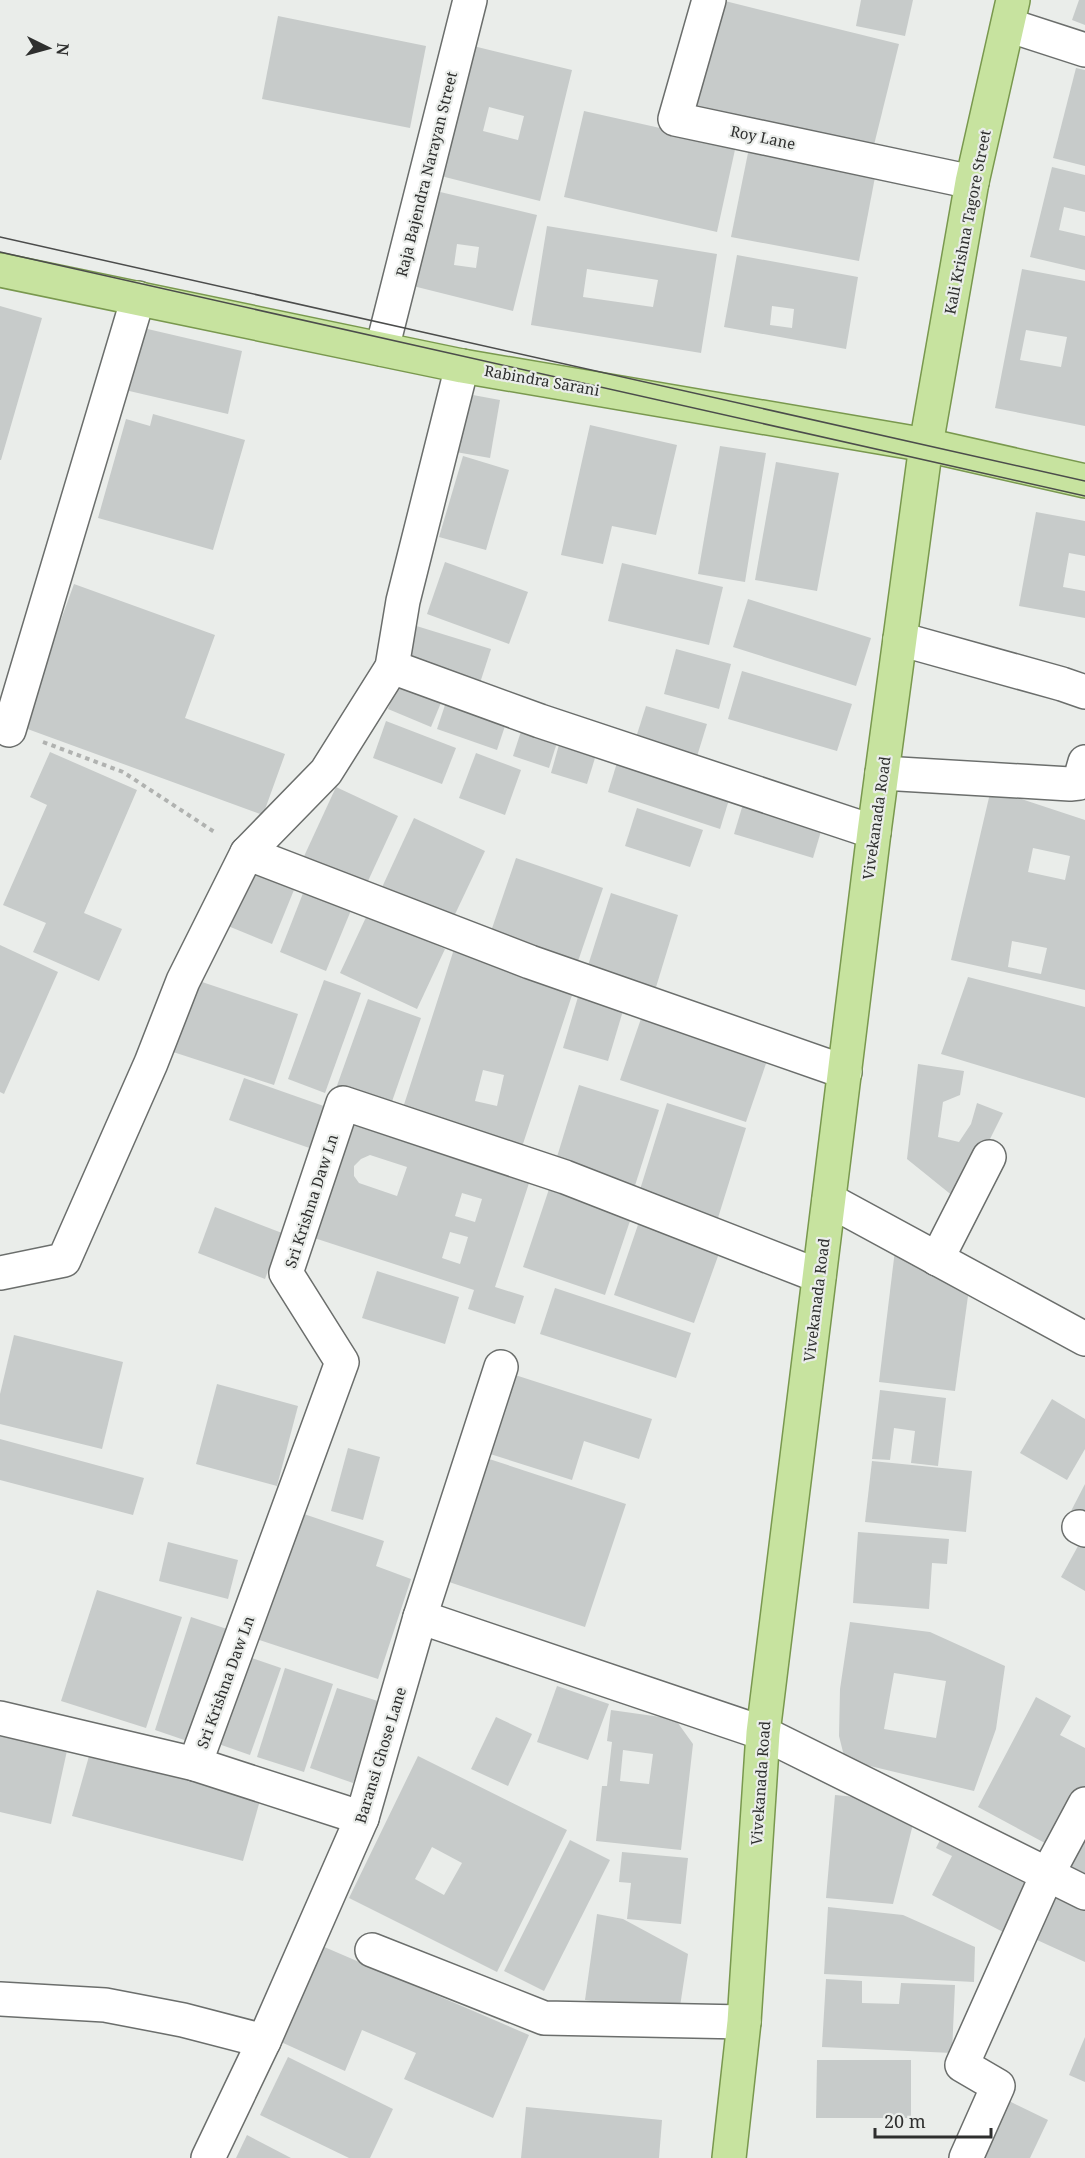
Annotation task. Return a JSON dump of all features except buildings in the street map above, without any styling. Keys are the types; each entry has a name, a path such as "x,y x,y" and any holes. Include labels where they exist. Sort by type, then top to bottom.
{"main road":[{"name":"Kali Krishna Tagore Street","path":"926,445 972,182 1010,12"},
{"name":"Rabindra Sarani","path":"0,270 462,366 926,445 1085,481"},
{"name":"Vivekanada Road","path":"729,2158 744,2022 763,1733 874,832 926,445"}],"street":[{"name":"Raja Bajendra Narayan Street","path":"382,349 470,0"},
{"name":"Roy Lane","path":"709,0 675,119 972,182"},
{"path":"1010,12 1085,50"},
{"path":"9,730 138,298"},
{"path":"0,1273 64,1260 151,1063 183,981 247,853 326,772 392,667 403,600 462,366"},
{"path":"900,639 1085,692"},
{"path":"392,667 540,721 874,832"},
{"path":"882,773 1070,784 1079,783 1085,762"},
{"path":"247,853 530,962 845,1072"},
{"name":"Sri Krishna Daw Ln","path":"195,1764 342,1362 286,1273 343,1103 565,1177 819,1276"},
{"path":"937,1258 989,1157"},
{"path":"829,1200 1085,1339"},
{"name":"Baransi Ghose Lane","path":"208,2158 264,2041 362,1818 420,1617 501,1367"},
{"path":"420,1617 763,1733 1085,1893"},
{"path":"0,1718 195,1764 362,1818"},
{"path":"966,2158 998,2086 962,2066 1047,1875 1085,1804"},
{"path":"372,1950 544,2018 744,2022"},
{"path":"0,1999 105,2005 183,2020 264,2041"}],"path":[{"path":"9,730 123,772 247,853"}],"tram line":[{"path":"0,237 1085,481"},
{"path":"0,252 1085,496"}]}
